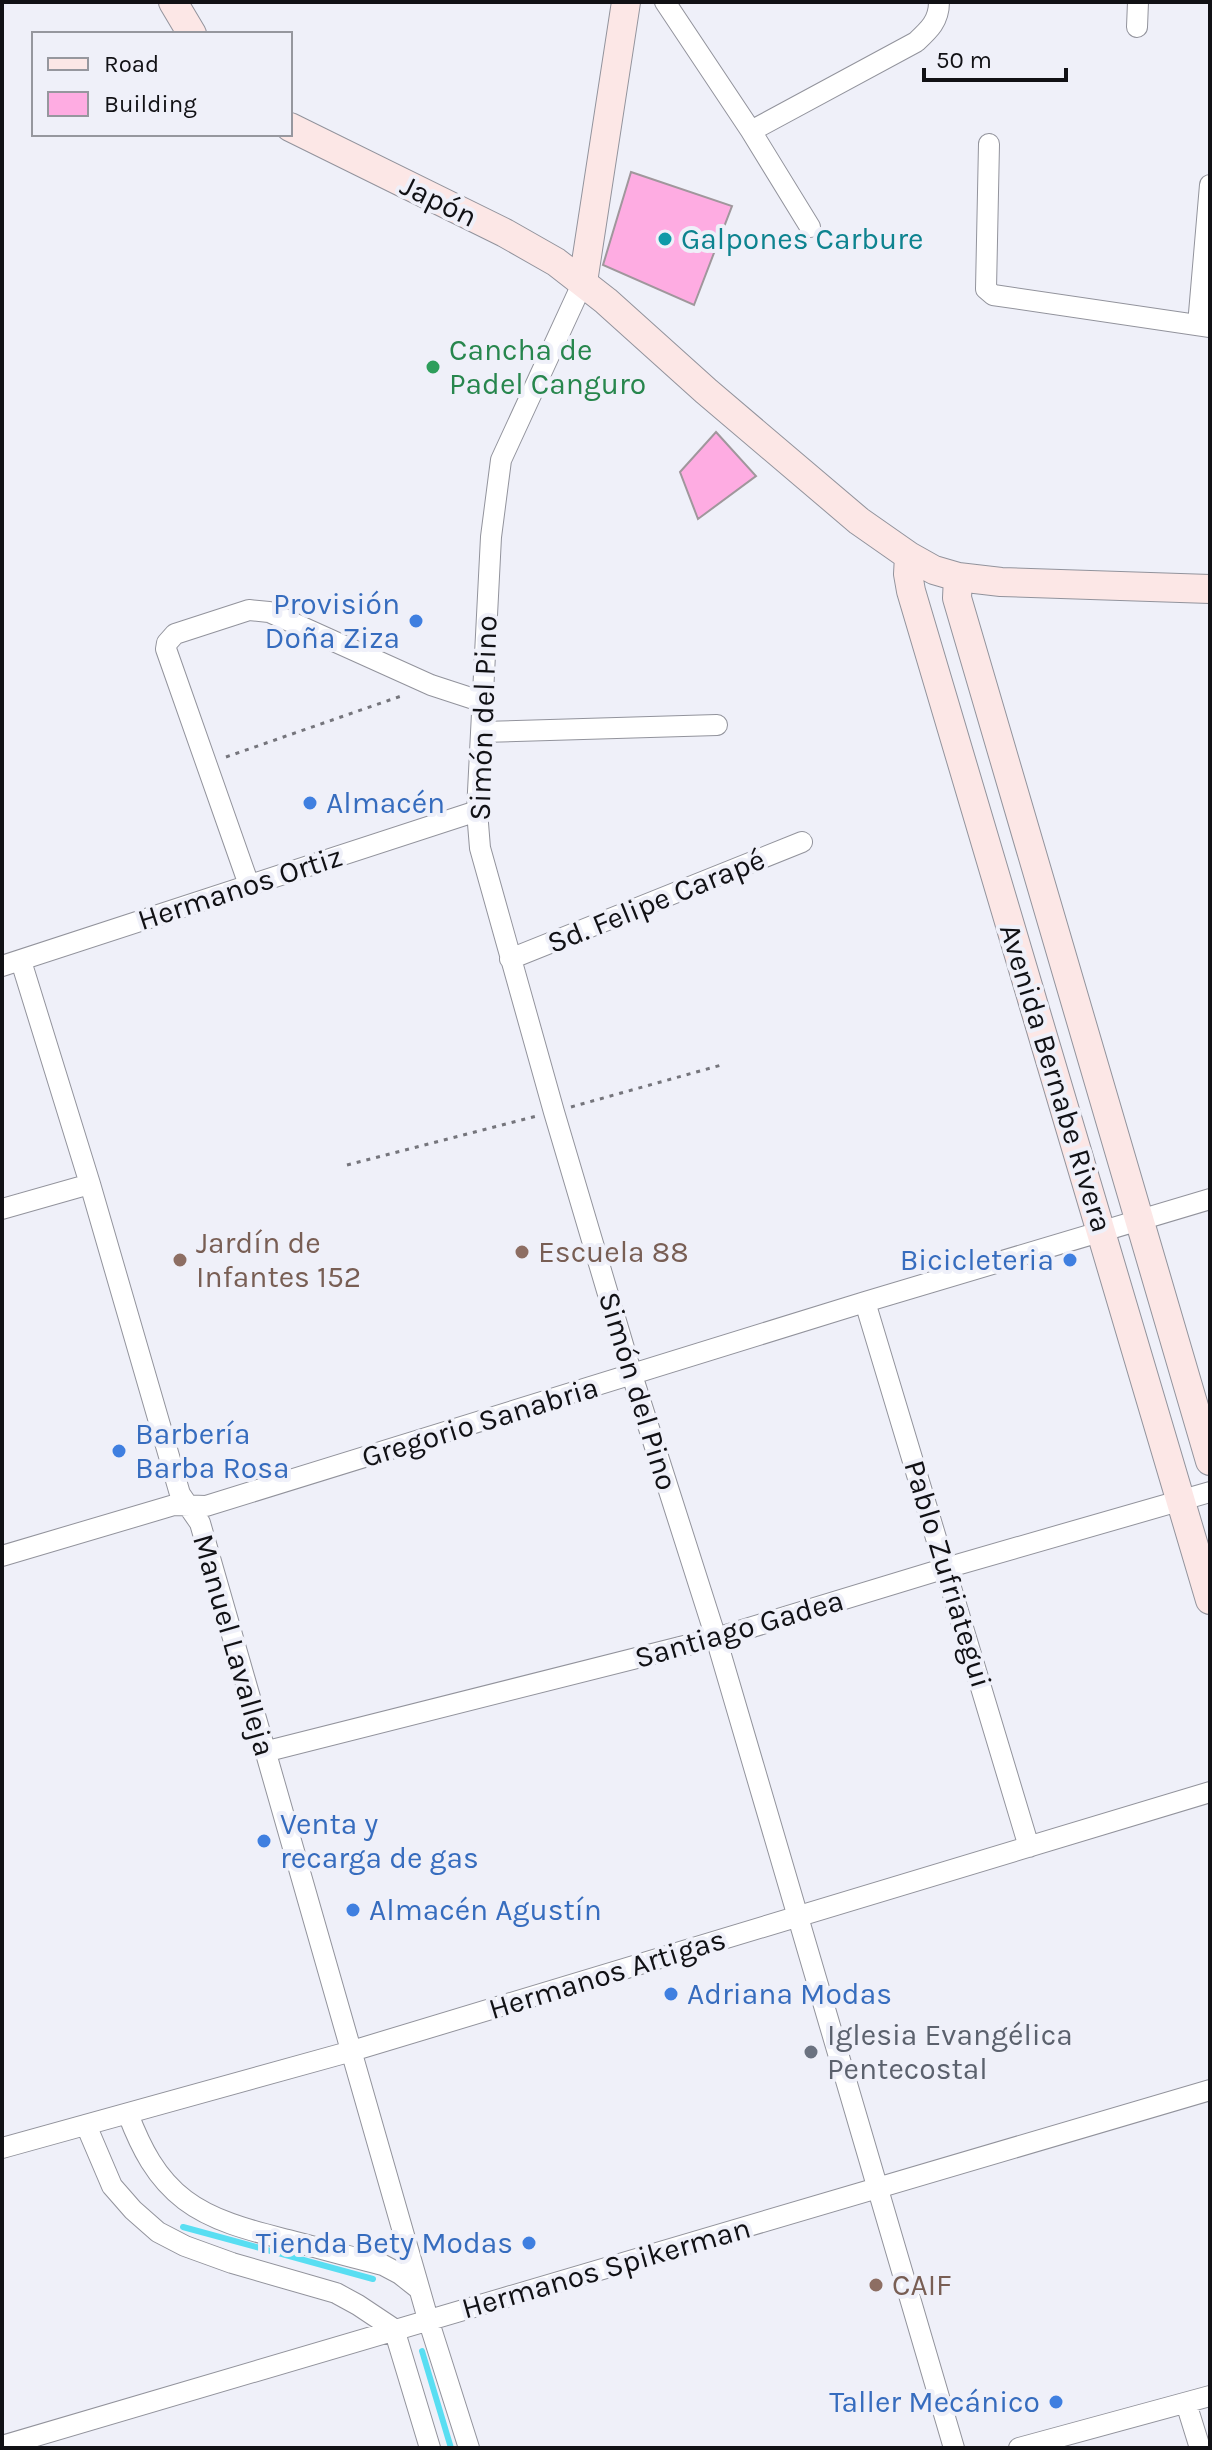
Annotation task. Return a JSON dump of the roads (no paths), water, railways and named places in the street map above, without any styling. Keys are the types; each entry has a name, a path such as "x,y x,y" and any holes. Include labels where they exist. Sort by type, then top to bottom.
{"street":[{"path":"173,2 191,32"},
{"path":"583,282 626,2"},
{"path":"665,2 751,131 810,227"},
{"path":"751,131 916,42 930,29 939,13 939,2"},
{"path":"1137,27 1138,2"},
{"name":"Japón","path":"292,128 505,233 556,262 859,521 934,570 958,577 1001,582 1210,589"},
{"path":"989,144 986,289 993,295 1204,326 1210,185"},
{"name":"Simón del Pino","path":"583,282 501,460 491,537 477,811 480,848 632,1375 716,1638 954,2448"},
{"name":"Avenida Bernabe Rivera","path":"909,556 911,591 1210,1600"},
{"name":"Avenida Bernabe Rivera","path":"958,577 957,598 1210,1461"},
{"path":"249,885 166,649 175,634 249,610 269,612 431,685 483,702"},
{"path":"482,732 717,725"},
{"name":"Hermanos Ortiz","path":"11,963 477,811"},
{"name":"Sd. Felipe Carapé","path":"510,959 802,842"},
{"name":"Manuel Lavalleja","path":"11,963 90,1184 180,1494 200,1523 419,2289 469,2448"},
{"path":"2,1209 90,1184"},
{"name":"Gregorio Sanabria","path":"2,1556 174,1505 206,1506 1210,1199"},
{"name":"Pablo Zufriategui","path":"865,1302 1029,1847"},
{"name":"Santiago Gadea","path":"264,1752 716,1638 1210,1492"},
{"name":"Hermanos Artigas","path":"2,2148 352,2051 1210,1792"},
{"name":"Hermanos Spikerman","path":"2,2446 1210,2090"},
{"path":"128,2114 150,2162 169,2186 207,2214 252,2230 383,2265 419,2289"},
{"path":"86,2125 112,2186 158,2232 185,2246 232,2263 336,2293 394,2329 430,2448"},
{"path":"1019,2448 1210,2396"},
{"path":"1186,2403 1200,2448"}],"waterway":[{"path":"183,2227 373,2279"},
{"path":"422,2351 451,2448"}],"place":[{"name":"Galpones Carbure","path":"665,239"},
{"name":"Cancha de Padel Canguro","path":"433,367"},
{"name":"Provisión Doña Ziza","path":"416,621"},
{"name":"Almacén","path":"310,803"},
{"name":"Escuela 88","path":"522,1252"},
{"name":"Jardín de Infantes 152","path":"180,1260"},
{"name":"Bicicleteria","path":"1070,1260"},
{"name":"Barbería Barba Rosa","path":"119,1451"},
{"name":"Venta y recarga de gas","path":"264,1841"},
{"name":"Almacén Agustín","path":"353,1910"},
{"name":"Adriana Modas","path":"671,1994"},
{"name":"Iglesia Evangélica Pentecostal","path":"811,2052"},
{"name":"Tienda Bety Modas","path":"529,2243"},
{"name":"CAIF","path":"876,2285"},
{"name":"Taller Mecánico","path":"1056,2402"}]}
